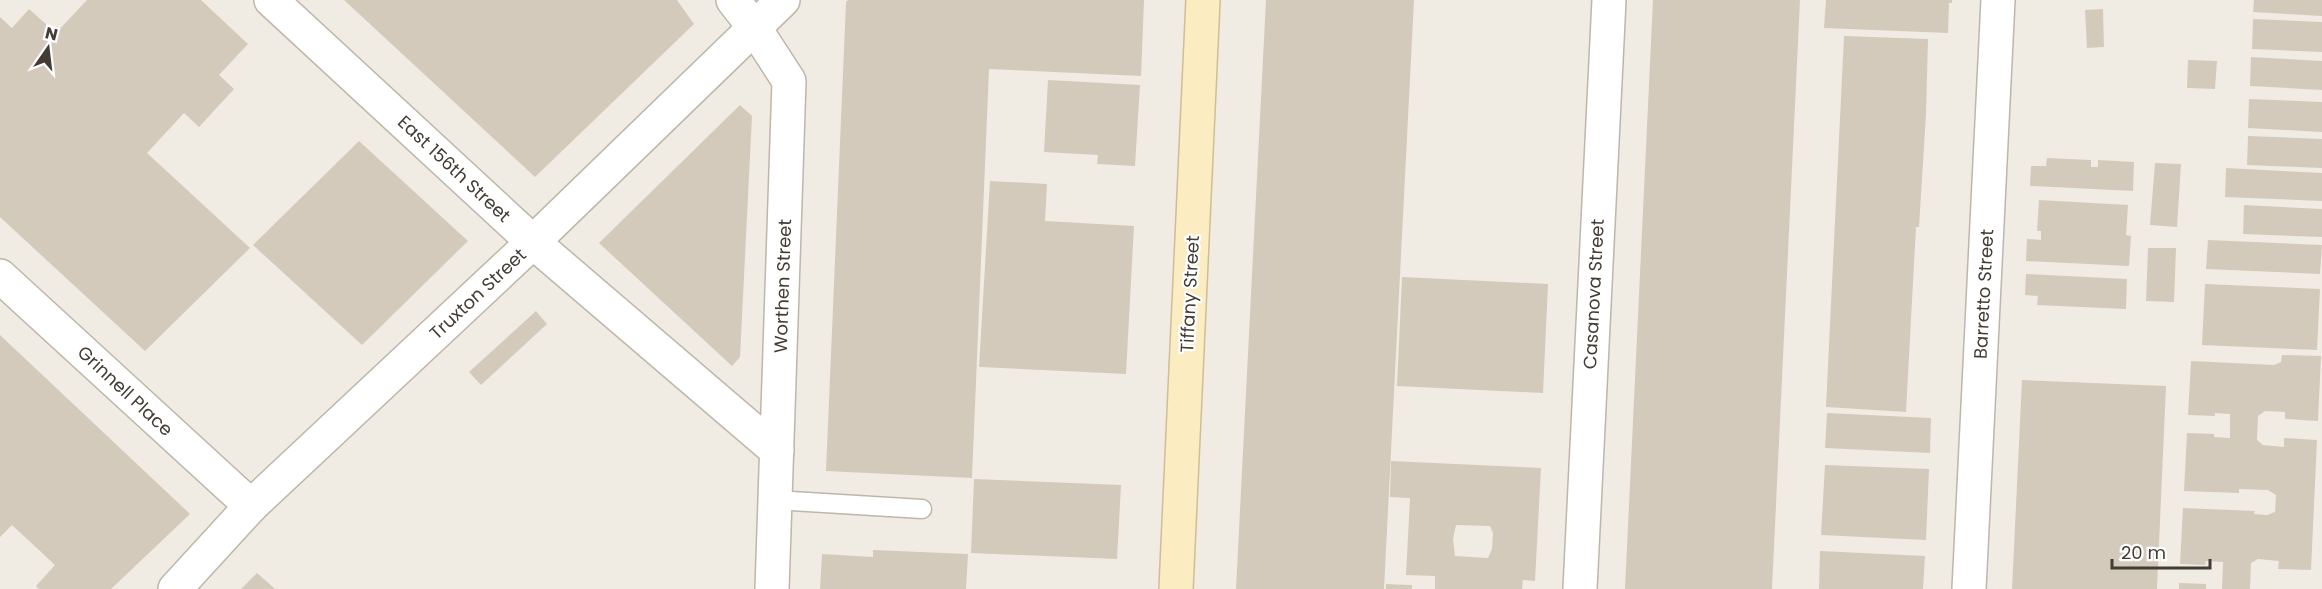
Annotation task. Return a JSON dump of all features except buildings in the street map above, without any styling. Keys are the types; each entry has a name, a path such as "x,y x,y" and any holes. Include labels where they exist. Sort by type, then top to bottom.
{"main road":[{"name":"Tiffany Street","path":"1176,589 1203,0"}],"street":[{"name":"East 156th Street","path":"271,0 533,242 777,452"},
{"name":"Worthen Street","path":"733,0 754,27 789,81 772,589"},
{"name":"Truxton Street","path":"175,589 250,506 533,242 783,0"},
{"name":"Casanova Street","path":"1580,589 1609,0"},
{"name":"Barretto Street","path":"1969,589 1998,0"},
{"name":"Grinnell Place","path":"0,276 250,506"}],"lane":[{"path":"776,500 922,509"}]}
